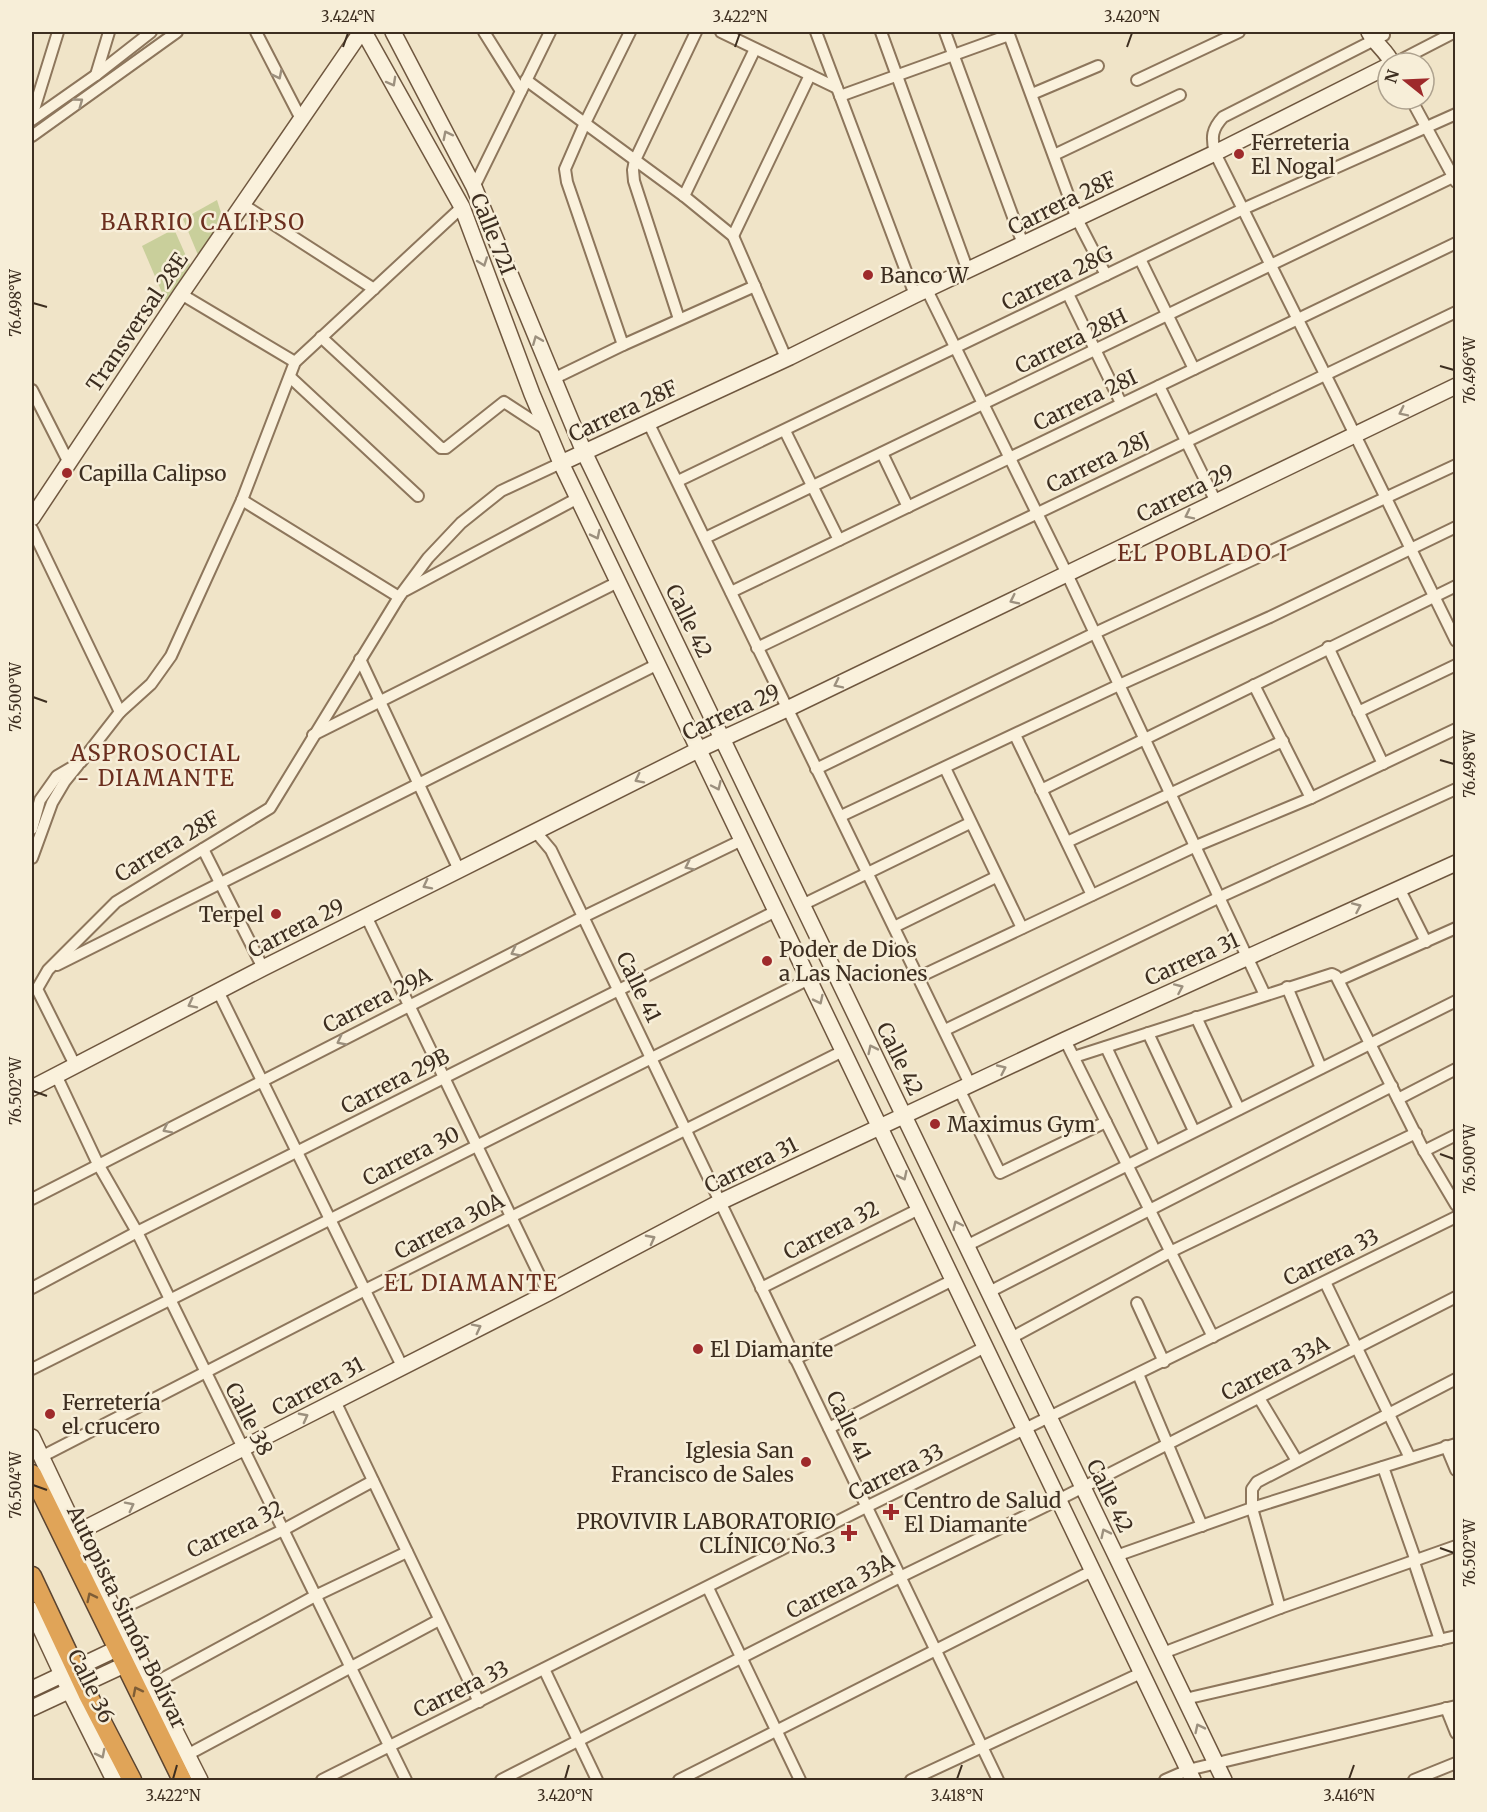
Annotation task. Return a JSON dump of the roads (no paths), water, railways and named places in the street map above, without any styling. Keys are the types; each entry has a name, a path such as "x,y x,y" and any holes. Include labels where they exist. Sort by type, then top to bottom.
{"highway":[{"name":"Autopista Simón Bolívar","path":"32,1474 164,1727 182,1780"},
{"path":"32,1576 72,1679 132,1780"}],"street":[{"path":"32,118 58,32"},
{"path":"96,75 109,32"},
{"path":"32,118 96,75 151,32"},
{"path":"32,136 177,32"},
{"path":"256,32 301,118"},
{"name":"Transversal 28E","path":"32,518 242,204 362,32"},
{"name":"Calle 72I","path":"362,32 462,207 532,394 561,463"},
{"name":"Calle 72I","path":"393,32 474,187 584,452"},
{"path":"484,32 521,92"},
{"path":"474,187 550,32"},
{"path":"623,345 567,182 566,169 585,123 630,32"},
{"path":"679,320 634,181 633,170 635,160 696,32"},
{"path":"721,32 810,75 839,92 897,77 1008,33 1077,219 1106,275"},
{"path":"816,32 921,292 956,348 1067,574 1265,995"},
{"path":"881,32 968,271"},
{"path":"945,32 1023,244"},
{"path":"1137,80 1239,32"},
{"path":"1455,32 1383,45 1223,117 1213,130 1212,138 1215,153 1356,434 1455,641"},
{"path":"684,196 755,49"},
{"path":"1032,94 1098,66"},
{"name":"Carrera 28F","path":"75,1065 37,989 48,970 116,902 270,808 401,594 428,558 461,524 493,497 501,491 1215,153 1376,72"},
{"path":"733,236 810,75"},
{"path":"526,80 684,196 733,236 786,358"},
{"path":"1054,155 1180,95"},
{"path":"1419,111 1454,180"},
{"name":"Carrera 28G","path":"678,482 1243,209 1455,114"},
{"name":"Carrera 28H","path":"705,538 1167,315 1454,180"},
{"path":"242,204 374,289"},
{"path":"32,858 58,792 120,712 151,684 171,656 242,500 295,362 462,207"},
{"name":"Carrera 28I","path":"731,592 1455,243"},
{"path":"1140,259 1194,369"},
{"path":"553,379 754,286"},
{"path":"181,294 295,362"},
{"path":"1068,294 1121,403"},
{"name":"Carrera 28J","path":"757,648 1455,312"},
{"path":"321,337 441,448 446,448 504,402 547,430"},
{"path":"290,377 417,496"},
{"path":"1159,386 1216,502"},
{"name":"Carrera 29","path":"32,1088 263,968 700,749 1455,387"},
{"path":"32,390 69,462"},
{"path":"648,422 945,1030 964,1086 1000,1173 1106,1122"},
{"path":"785,431 839,540"},
{"name":"Calle 42","path":"584,452 1224,1780"},
{"path":"882,453 908,507"},
{"path":"561,463 1190,1775"},
{"path":"816,769 1095,633 1455,465"},
{"path":"242,500 401,594 578,498"},
{"path":"841,816 1455,527"},
{"path":"32,529 120,712"},
{"path":"313,735 618,582"},
{"path":"1041,790 1455,586"},
{"path":"1328,647 1383,764"},
{"path":"360,659 459,870"},
{"path":"48,970 658,664"},
{"path":"1358,712 1455,665"},
{"path":"1254,685 1311,798"},
{"path":"919,977 1196,846 1311,798 1455,729"},
{"path":"1015,735 1092,895"},
{"path":"1067,842 1283,741"},
{"path":"32,829 40,800 57,776 81,762"},
{"path":"945,768 1022,928"},
{"path":"945,1030 1220,897 1455,789"},
{"path":"802,905 970,823"},
{"name":"Calle 41","path":"535,831 551,850 584,917 998,1780"},
{"name":"Carrera 29A","path":"32,1199 584,917 742,840"},
{"path":"203,849 263,968"},
{"name":"Carrera 31","path":"78,1532 548,1293 720,1202 964,1086 1455,863"},
{"path":"894,927 996,877"},
{"path":"1399,888 1426,942"},
{"name":"Carrera 29B","path":"32,1288 137,1232 776,911"},
{"path":"366,916 548,1293"},
{"path":"1074,1058 1287,987 1335,977 1426,942 1455,928"},
{"path":"1335,977 1424,1150 1455,1205"},
{"name":"Carrera 30","path":"32,1369 809,979"},
{"path":"1287,987 1322,1068"},
{"path":"218,991 402,1366"},
{"path":"966,1246 1455,1001"},
{"path":"1196,1017 1239,1109"},
{"path":"1148,1034 1194,1131"},
{"path":"1065,1040 1213,1337"},
{"path":"1106,1047 1155,1151"},
{"name":"Carrera 30A","path":"36,1460 365,1290 843,1051"},
{"path":"1398,1099 1455,1069"},
{"name":"Calle 38","path":"56,1075 98,1164 137,1232 242,1450 406,1780"},
{"path":"989,1292 1392,1086"},
{"path":"1011,1338 1170,1252 1416,1133"},
{"path":"1424,1150 1455,1136"},
{"name":"Carrera 32","path":"761,1288 919,1209"},
{"name":"Carrera 33","path":"322,1780 1455,1217"},
{"path":"795,1359 953,1280"},
{"path":"1325,1282 1410,1458"},
{"name":"Carrera 33A","path":"501,1780 900,1577 1083,1488 1455,1297"},
{"path":"1137,1303 1164,1362"},
{"path":"829,1428 985,1347"},
{"path":"1138,1374 1202,1526"},
{"path":"1280,1608 1252,1508 1252,1489 1257,1482 1455,1379"},
{"path":"1259,1398 1297,1461"},
{"path":"335,1401 478,1702"},
{"path":"32,1437 36,1460 78,1532 115,1612 127,1654 151,1685 164,1727 187,1755 200,1780"},
{"path":"1116,1556 1252,1508 1451,1445 1455,1470"},
{"path":"1383,1467 1440,1640"},
{"name":"Carrera 32","path":"115,1612 283,1530 373,1481"},
{"path":"1163,1653 1280,1608 1455,1546"},
{"path":"151,1685 315,1596 407,1552"},
{"path":"679,1780 1092,1571"},
{"path":"708,1588 800,1780"},
{"name":"Calle 36","path":"32,1610 72,1679 114,1780"},
{"path":"187,1755 439,1620"},
{"path":"1185,1700 1455,1636"},
{"path":"32,1689 72,1679 127,1654"},
{"path":"544,1669 597,1780"},
{"path":"911,1780 1141,1673"},
{"path":"32,1708 72,1679"},
{"path":"1166,1780 1190,1775 1216,1763 1451,1707 1455,1733"},
{"path":"1414,1780 1455,1763"}],"place":[{"name":"Ferreteria El Nogal","path":"1239,154"},
{"name":"Banco W","path":"868,275"},
{"name":"Capilla Calipso","path":"67,473"},
{"name":"Terpel","path":"276,914"},
{"name":"Poder de Dios a Las Naciones","path":"767,961"},
{"name":"Maximus Gym","path":"935,1124"},
{"name":"El Diamante","path":"698,1349"},
{"name":"Ferretería el crucero","path":"50,1414"},
{"name":"Iglesia San Francisco de Sales","path":"806,1462"},
{"name":"Centro de Salud El Diamante","path":"891,1512"},
{"name":"PROVIVIR LABORATORIO CLÍNICO No.3","path":"849,1533"}],"district":[{"name":"BARRIO CALIPSO","path":"203,222"},
{"name":"EL POBLADO I","path":"1203,553"},
{"name":"ASPROSOCIAL - DIAMANTE","path":"156,766"},
{"name":"EL DIAMANTE","path":"471,1283"}]}
